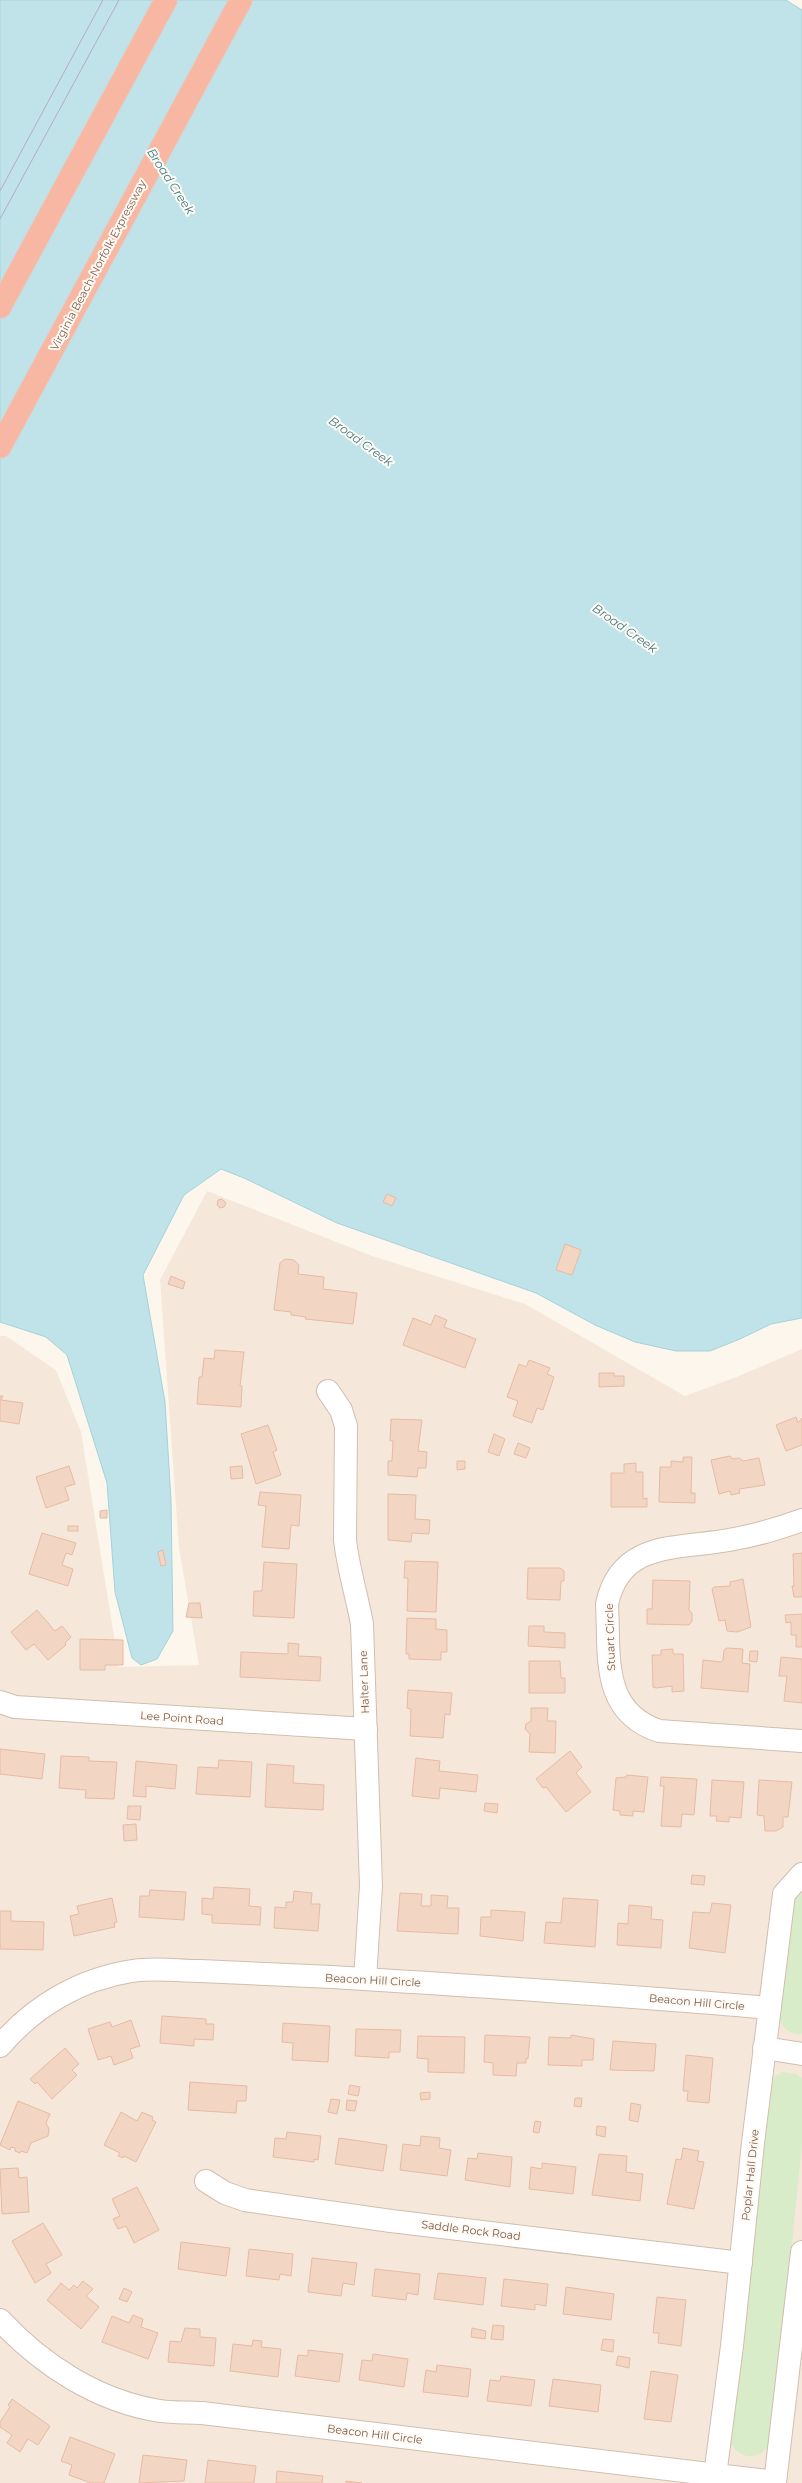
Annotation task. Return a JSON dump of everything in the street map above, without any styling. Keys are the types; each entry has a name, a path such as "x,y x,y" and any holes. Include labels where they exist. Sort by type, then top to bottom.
{"highway":[{"path":"0,307 166,0"},
{"name":"Virginia Beach-Norfolk Expressway","path":"0,447 241,0"}],"street":[{"name":"Halter Lane","path":"328,1391 341,1410 346,1426 346,1557 356,1590 362,1624 371,1886 365,1979"},
{"name":"Stuart Circle","path":"802,1520 735,1539 648,1552 630,1562 617,1576 610,1591 607,1604 613,1687 619,1702 631,1717 644,1726 659,1731 802,1741"},
{"name":"Lee Point Road","path":"0,1702 15,1707 366,1729"},
{"name":"Poplar Hall Drive","path":"715,2479 741,2263 764,2048 784,1894 802,1874"},
{"name":"Beacon Hill Circle","path":"0,2046 7,2023 39,2008 66,1992 101,1978 144,1969 365,1979 601,1993 769,2008"},
{"path":"764,2048 802,2054"},
{"name":"Saddle Rock Road","path":"206,2181 225,2193 245,2200 741,2263"},
{"path":"775,2482 802,2252"},
{"name":"Beacon Hill Circle","path":"0,2320 38,2356 68,2377 94,2390 130,2403 159,2410 202,2413 715,2479 775,2482"}],"shaded area":[{"path":"207,1191 372,1256 525,1304 685,1396 739,1376 802,1349 802,2483 0,2483 0,1336 6,1336 56,1370 81,1432 119,1667 199,1665 179,1548 160,1280"}],"green space":[{"path":"802,1894 802,2034 798,2034 787,2030 778,2018 794,1899"},
{"path":"782,2072 796,2074 802,2078 802,2145 772,2439 763,2452 758,2455 751,2456 739,2453 730,2441 771,2079"}],"water":[{"name":"Broad Creek","path":"0,0 786,0 802,10 802,1318 771,1324 710,1351 676,1351 635,1342 595,1325 536,1293 337,1223 244,1178 221,1169 184,1195 143,1275 165,1402 171,1500 173,1631 157,1659 141,1665 132,1658 115,1592 107,1483 67,1355 46,1337 0,1322"}],"building":[{"path":"387,1194 396,1198 392,1206 383,1202"},
{"path":"222,1199 226,1203 224,1207 220,1208 217,1205 218,1200"},
{"path":"565,1244 581,1250 572,1275 556,1270"},
{"path":"285,1259 294,1260 299,1265 298,1274 324,1277 323,1289 357,1293 353,1324 305,1319 306,1317 291,1315 291,1312 274,1310 280,1263"},
{"path":"171,1276 185,1282 183,1289 168,1284"},
{"path":"435,1315 447,1320 444,1327 476,1339 465,1368 403,1345 413,1318 431,1325"},
{"path":"215,1350 244,1352 240,1386 242,1386 241,1407 197,1404 199,1377 202,1377 204,1358 214,1359"},
{"path":"529,1360 550,1368 547,1374 554,1377 543,1410 537,1408 532,1423 513,1416 518,1401 507,1397 519,1364 526,1367"},
{"path":"599,1373 614,1373 614,1376 624,1376 624,1386 599,1387"},
{"path":"0,1396 3,1396 1,1400 23,1403 19,1424 0,1421"},
{"path":"796,1417 798,1423 802,1418 802,1445 786,1451 776,1425"},
{"path":"391,1419 422,1420 418,1451 427,1452 426,1468 418,1468 417,1477 388,1475 388,1461 392,1461 393,1441 390,1441"},
{"path":"268,1425 277,1450 273,1452 281,1475 256,1484 241,1434"},
{"path":"494,1434 505,1439 499,1456 488,1452"},
{"path":"518,1443 530,1448 526,1458 514,1454"},
{"path":"730,1456 733,1459 739,1458 743,1461 759,1458 765,1485 739,1489 740,1493 731,1495 730,1491 719,1494 711,1460"},
{"path":"683,1457 692,1457 691,1493 695,1493 695,1503 659,1502 660,1467 671,1467 671,1461 683,1462"},
{"path":"457,1461 465,1461 465,1469 457,1470"},
{"path":"636,1463 636,1472 643,1472 643,1499 647,1498 647,1507 611,1507 611,1473 624,1473 624,1464"},
{"path":"69,1466 75,1484 65,1487 69,1500 46,1508 36,1477"},
{"path":"242,1466 243,1478 231,1479 230,1467"},
{"path":"260,1492 301,1495 299,1526 291,1525 289,1549 262,1547 266,1506 258,1505"},
{"path":"388,1494 416,1495 415,1519 430,1520 429,1534 412,1533 411,1542 388,1540"},
{"path":"107,1510 107,1518 100,1518 100,1511"},
{"path":"68,1526 78,1526 78,1531 68,1531"},
{"path":"42,1533 76,1543 72,1555 66,1553 62,1565 73,1569 68,1586 29,1574"},
{"path":"163,1550 166,1565 161,1566 158,1552"},
{"path":"802,1553 802,1597 794,1597 792,1586 794,1586 793,1554"},
{"path":"405,1561 438,1562 436,1612 407,1611 408,1578 404,1578"},
{"path":"264,1562 297,1564 294,1618 253,1616 254,1591 262,1591"},
{"path":"528,1568 560,1568 564,1571 564,1581 561,1581 560,1600 527,1599"},
{"path":"743,1579 751,1627 737,1632 727,1631 725,1620 719,1621 712,1589 714,1587 730,1586 730,1582"},
{"path":"653,1580 690,1581 689,1610 692,1613 692,1621 689,1625 647,1624 647,1609 652,1609"},
{"path":"189,1603 200,1603 202,1618 186,1617"},
{"path":"37,1610 55,1631 62,1626 71,1637 65,1643 66,1645 48,1660 34,1644 26,1650 11,1632"},
{"path":"802,1614 802,1647 796,1647 796,1635 791,1635 791,1622 786,1623 785,1615"},
{"path":"407,1618 436,1619 436,1629 447,1630 447,1652 441,1652 441,1660 409,1659 409,1654 406,1654"},
{"path":"529,1626 544,1626 544,1632 565,1633 565,1648 528,1646"},
{"path":"80,1639 123,1640 123,1665 105,1665 105,1670 80,1670"},
{"path":"288,1643 299,1644 298,1656 321,1657 320,1681 240,1677 241,1652 288,1654"},
{"path":"727,1648 743,1649 742,1663 750,1664 748,1692 701,1688 703,1660 721,1662 723,1660 724,1650"},
{"path":"673,1649 673,1654 683,1654 684,1691 672,1692 672,1686 653,1687 652,1655 661,1655 661,1650"},
{"path":"750,1651 758,1651 757,1662 749,1661"},
{"path":"781,1657 802,1659 802,1703 784,1701 787,1676 779,1676"},
{"path":"529,1661 560,1661 561,1678 565,1678 565,1693 529,1693"},
{"path":"408,1690 452,1693 450,1715 445,1714 443,1738 410,1736 411,1709 407,1708"},
{"path":"531,1708 548,1708 547,1721 556,1721 555,1753 529,1752 530,1734 525,1729 526,1724 531,1721"},
{"path":"0,1749 45,1754 42,1779 0,1774"},
{"path":"570,1751 582,1767 576,1773 591,1792 566,1812 546,1787 543,1788 536,1779"},
{"path":"61,1756 89,1757 89,1761 117,1762 114,1799 85,1798 86,1790 59,1788"},
{"path":"416,1758 440,1761 439,1771 478,1775 476,1792 440,1788 439,1799 412,1796"},
{"path":"219,1760 252,1762 250,1797 196,1794 198,1767 218,1768"},
{"path":"136,1761 177,1765 175,1789 146,1786 146,1797 133,1796"},
{"path":"267,1764 294,1766 293,1783 324,1785 323,1810 265,1807"},
{"path":"627,1775 648,1777 644,1812 633,1811 633,1816 620,1815 620,1811 613,1810 616,1778 626,1777"},
{"path":"661,1777 697,1779 694,1815 682,1814 681,1827 661,1826 664,1786 660,1786"},
{"path":"712,1780 744,1782 741,1818 729,1817 729,1822 716,1821 717,1816 710,1816"},
{"path":"759,1780 792,1782 788,1817 783,1817 783,1827 776,1831 765,1831 764,1816 757,1815"},
{"path":"485,1803 498,1804 497,1813 484,1811"},
{"path":"128,1806 141,1806 140,1820 127,1819"},
{"path":"136,1824 137,1840 124,1841 123,1825"},
{"path":"692,1875 705,1876 704,1885 691,1884"},
{"path":"214,1887 250,1889 249,1906 261,1907 260,1925 212,1923 212,1915 202,1914 202,1898 213,1899"},
{"path":"150,1890 186,1892 184,1920 139,1917 140,1896 149,1896"},
{"path":"294,1891 312,1893 311,1904 320,1904 318,1931 274,1928 275,1907 286,1908 286,1902 293,1902"},
{"path":"400,1893 422,1894 421,1906 431,1906 431,1895 448,1896 447,1908 459,1908 458,1934 397,1931"},
{"path":"112,1898 117,1922 114,1923 115,1927 74,1936 70,1916 79,1914 77,1906"},
{"path":"563,1898 598,1900 595,1947 544,1943 546,1922 561,1923"},
{"path":"712,1903 731,1905 725,1953 689,1948 693,1912 710,1913"},
{"path":"629,1905 652,1907 651,1919 663,1920 661,1948 617,1945 618,1923 628,1924"},
{"path":"491,1910 525,1912 523,1941 480,1936 481,1917 491,1917"},
{"path":"0,1911 11,1911 11,1921 44,1922 43,1950 0,1949"},
{"path":"162,2016 206,2019 206,2024 214,2024 213,2040 194,2039 194,2046 160,2043"},
{"path":"131,2020 140,2046 130,2049 133,2058 114,2065 111,2056 98,2060 88,2029 110,2022 112,2027"},
{"path":"283,2023 330,2026 328,2062 292,2060 293,2043 282,2042"},
{"path":"356,2029 401,2030 400,2052 389,2052 389,2058 355,2056"},
{"path":"485,2035 530,2037 528,2059 526,2058 526,2063 517,2063 516,2076 493,2075 493,2063 484,2062"},
{"path":"571,2035 594,2039 593,2060 582,2060 582,2066 548,2065 549,2037 571,2038"},
{"path":"418,2036 465,2037 464,2073 428,2072 428,2059 417,2058"},
{"path":"613,2041 656,2044 654,2071 610,2070"},
{"path":"65,2048 79,2064 72,2070 77,2075 52,2099 37,2082 35,2084 30,2079"},
{"path":"686,2055 713,2058 709,2103 687,2101 688,2091 683,2091"},
{"path":"190,2082 247,2086 246,2101 237,2101 236,2113 188,2110"},
{"path":"350,2085 360,2087 358,2096 348,2094"},
{"path":"430,2092 430,2099 421,2100 420,2093"},
{"path":"575,2098 582,2098 581,2107 574,2106"},
{"path":"331,2099 340,2100 337,2114 328,2112"},
{"path":"347,2100 357,2101 355,2111 346,2110"},
{"path":"18,2101 50,2114 46,2123 49,2129 48,2136 31,2143 27,2153 21,2151 20,2153 15,2151 15,2148 11,2147 10,2150 0,2145"},
{"path":"631,2103 641,2105 638,2122 629,2120"},
{"path":"121,2112 137,2121 142,2112 153,2117 152,2120 156,2122 136,2162 124,2156 123,2158 118,2156 120,2153 104,2145"},
{"path":"535,2121 541,2122 539,2133 533,2132"},
{"path":"597,2126 606,2127 605,2137 596,2135"},
{"path":"287,2132 321,2136 318,2160 314,2159 314,2162 273,2157 275,2138 286,2139"},
{"path":"421,2136 440,2138 439,2148 451,2150 447,2176 400,2170 403,2144 420,2146"},
{"path":"339,2138 387,2145 383,2171 335,2164"},
{"path":"683,2148 699,2151 697,2161 704,2162 694,2209 667,2204 676,2159 681,2160"},
{"path":"478,2153 512,2157 510,2187 465,2180 468,2158 477,2159"},
{"path":"599,2154 627,2156 626,2172 643,2174 640,2201 592,2195"},
{"path":"542,2163 576,2167 573,2194 529,2189 531,2167 542,2169"},
{"path":"18,2168 19,2178 27,2177 29,2212 2,2214 0,2169"},
{"path":"137,2187 159,2230 134,2243 126,2226 118,2229 113,2219 120,2216 112,2199"},
{"path":"43,2223 62,2255 46,2264 51,2273 35,2283 12,2241"},
{"path":"181,2242 230,2248 226,2276 178,2269"},
{"path":"249,2249 293,2254 291,2276 280,2274 279,2280 246,2276"},
{"path":"312,2258 357,2263 354,2285 343,2283 341,2296 308,2292"},
{"path":"375,2269 420,2274 418,2295 407,2293 406,2300 372,2296"},
{"path":"438,2273 486,2278 483,2305 434,2299"},
{"path":"504,2279 548,2284 546,2306 535,2304 535,2310 501,2306"},
{"path":"83,2281 93,2289 86,2296 99,2307 81,2329 47,2300 61,2283 69,2290 74,2285 77,2288"},
{"path":"566,2287 614,2294 611,2320 563,2314"},
{"path":"124,2288 132,2292 127,2302 119,2299"},
{"path":"657,2297 686,2300 681,2346 658,2343 659,2333 653,2333"},
{"path":"133,2315 143,2319 141,2327 158,2333 148,2359 102,2342 112,2316 129,2323"},
{"path":"493,2325 504,2326 503,2340 491,2339"},
{"path":"185,2328 200,2329 200,2337 216,2338 214,2366 168,2362 170,2341 181,2342"},
{"path":"472,2328 486,2331 485,2339 471,2337"},
{"path":"603,2339 614,2340 613,2352 601,2350"},
{"path":"253,2340 262,2341 261,2347 281,2349 278,2377 230,2371 233,2344 252,2346"},
{"path":"308,2350 343,2354 339,2382 295,2376 298,2355 308,2356"},
{"path":"373,2354 408,2359 404,2387 359,2380 362,2360 372,2361"},
{"path":"618,2356 630,2358 629,2368 616,2365"},
{"path":"437,2365 471,2369 468,2397 423,2392 426,2370 436,2372"},
{"path":"651,2371 678,2375 671,2422 644,2419"},
{"path":"501,2376 535,2380 531,2406 487,2401 490,2380 500,2381"},
{"path":"553,2379 601,2385 598,2412 549,2406"},
{"path":"12,2399 50,2426 38,2445 28,2439 20,2452 7,2443 12,2435 0,2427 0,2422 10,2407 8,2405"},
{"path":"70,2437 115,2454 104,2483 91,2483 69,2475 72,2465 61,2461"},
{"path":"143,2455 187,2460 184,2481 139,2483"},
{"path":"208,2460 256,2466 254,2483 205,2483"},
{"path":"277,2471 323,2476 322,2483 276,2483"},
{"path":"346,2481 362,2483 346,2483"}],"tram line":[{"path":"0,191 103,0"},
{"path":"0,219 119,0"}]}
